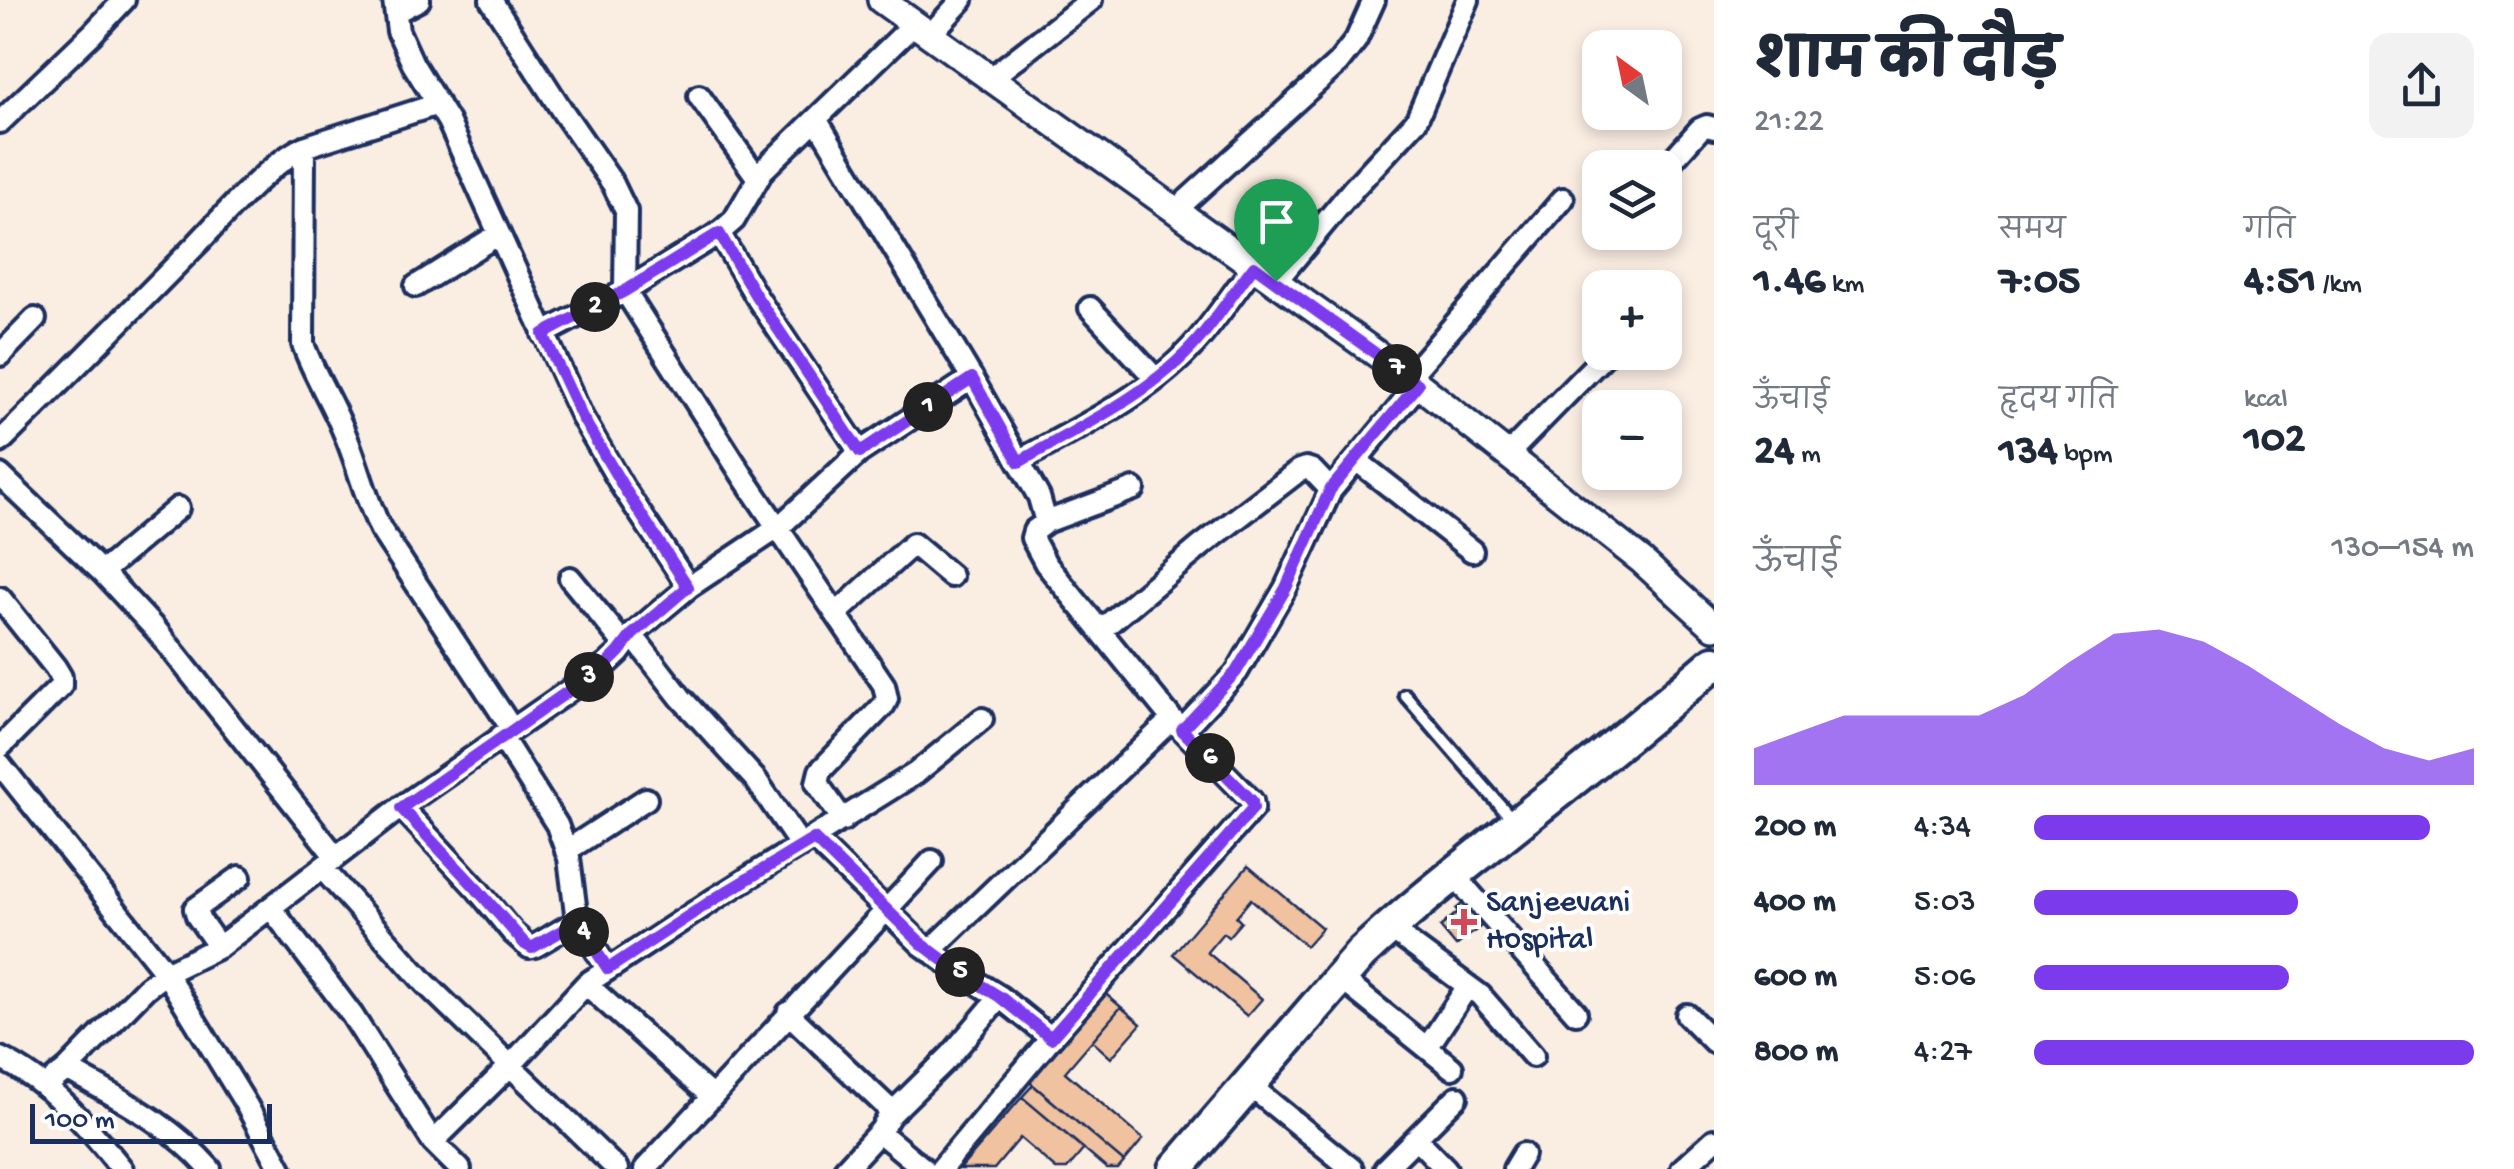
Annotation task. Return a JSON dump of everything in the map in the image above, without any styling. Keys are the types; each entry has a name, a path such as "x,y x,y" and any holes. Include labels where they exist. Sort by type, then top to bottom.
{"highway":[{"path":"1176,1169 1361,954 1453,874 1714,664"}],"street":[{"path":"0,122 124,0"},
{"path":"419,0 395,6 398,32 448,121 582,417 688,587"},
{"path":"491,0 613,184 626,211 625,291 744,478 884,684 887,699 820,770 817,783 843,820"},
{"path":"881,0 1413,381 1642,561 1714,627"},
{"path":"543,334 625,291 719,233 734,220 757,178 816,119 962,0"},
{"path":"991,78 1091,0"},
{"path":"1176,210 1338,62 1356,40 1374,0"},
{"path":"1276,281 1416,121 1468,0"},
{"path":"698,96 757,178"},
{"path":"0,442 283,161 304,147 438,104"},
{"path":"816,119 972,378 1039,498 1046,522"},
{"path":"1681,150 1700,129 1714,128"},
{"path":"304,147 303,344 310,363 344,432 381,530 506,732 557,825 566,850 577,922 608,969"},
{"path":"930,950 1236,672 1286,588 1330,490 1413,381 1563,199"},
{"path":"719,233 860,452"},
{"path":"416,286 499,234"},
{"path":"1019,462 1156,379 1197,342 1254,266"},
{"path":"1090,308 1156,379"},
{"path":"0,355 36,319"},
{"path":"1507,455 1590,370"},
{"path":"46,1086 146,988 166,973 219,947 401,808 606,665 688,587 779,527 860,452 972,378"},
{"path":"1356,460 1472,551"},
{"path":"1101,630 1300,470 1312,470 1330,490"},
{"path":"0,475 102,572 157,632 425,983 618,1169"},
{"path":"942,1169 1253,808 1252,801 1177,724 1034,545 1034,531 1046,522 1134,489"},
{"path":"102,572 178,508"},
{"path":"836,612 913,544 951,576"},
{"path":"570,578 808,842 930,950 1000,997 1051,1038"},
{"path":"0,598 61,677 61,686 0,746"},
{"path":"433,1142 586,984 916,772 982,719"},
{"path":"0,764 166,973 281,1169"},
{"path":"566,850 646,799"},
{"path":"401,808 529,947 577,922"},
{"path":"645,1169 932,861"},
{"path":"1453,874 1576,1012"},
{"path":"219,947 194,910 240,877"},
{"path":"270,908 352,1015 433,1142 460,1169"},
{"path":"1389,928 1480,995 1533,1056"},
{"path":"1340,978 1452,1068"},
{"path":"586,984 711,1096"},
{"path":"1427,1048 1468,986"},
{"path":"845,1169 1000,997"},
{"path":"788,1013 886,1105 884,1136 924,1169"},
{"path":"1687,1015 1714,1042"},
{"path":"0,1058 46,1086 122,1169"},
{"path":"66,1069 176,1135 210,1169"},
{"path":"1249,1085 1352,1169"},
{"path":"1386,1169 1457,1097"},
{"path":"1416,1138 1446,1169"},
{"path":"1682,1169 1712,1144"}],"lane":[{"path":"1405,695 1516,825"}],"building":[{"path":"1248,866 1322,928 1306,946 1251,899 1236,917 1241,922 1228,937 1223,933 1207,952 1262,999 1247,1016 1173,954"},
{"path":"1468,899 1486,922 1456,946 1440,927"},
{"path":"1101,990 1121,1007 1065,1072 1143,1139 1124,1162 1025,1078"},
{"path":"1121,1007 1141,1024 1111,1058 1092,1041"},
{"path":"1033,1085 1124,1162 1118,1169 1107,1169 1022,1097"},
{"path":"1022,1097 1084,1149 1067,1169 1056,1169 1020,1138 994,1169 960,1169"}],"place":[{"name":"Sanjeevani Hospital","path":"1464,922"}],"route":[{"path":"719,233 860,452 972,378 1019,462 1156,379 1197,342 1254,266 1276,281 1418,384 1330,490 1286,588 1236,672 1182,730 1252,801 1253,808 1051,1038 1019,1010 922,944 814,839 608,969 577,922 532,948 525,944 401,808 606,665 632,635 688,587 582,417 543,334 625,291 719,233"}]}
